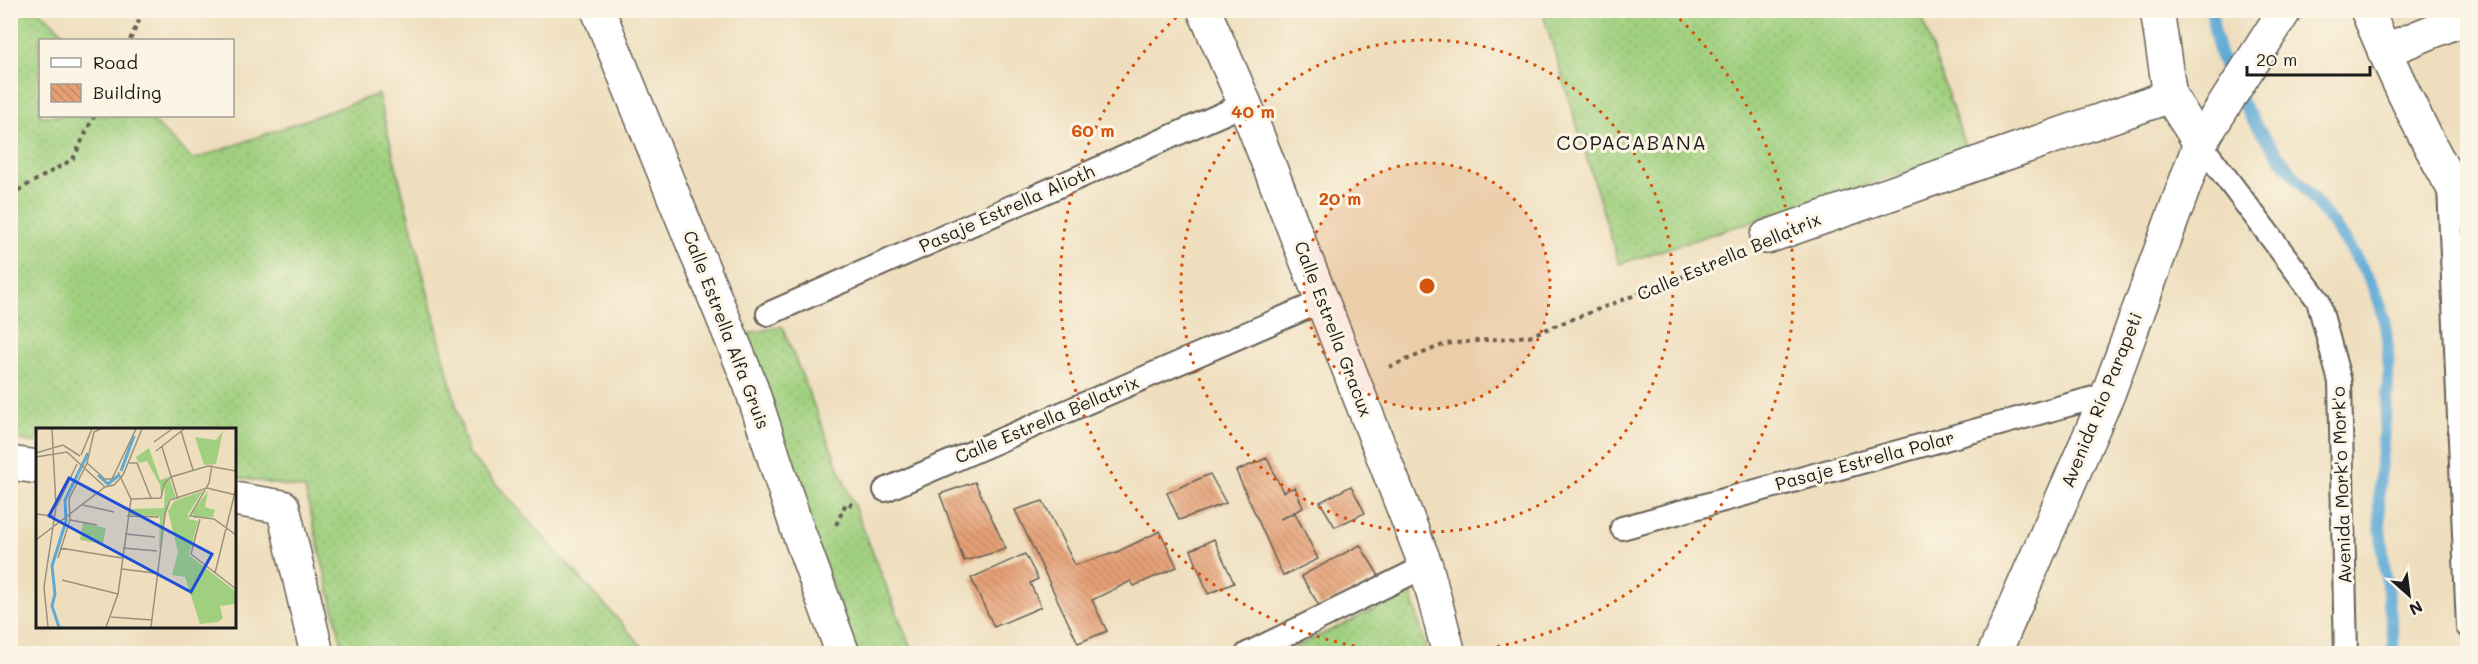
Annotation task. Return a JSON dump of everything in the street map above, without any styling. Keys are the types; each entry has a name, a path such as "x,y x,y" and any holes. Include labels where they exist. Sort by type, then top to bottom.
{"street":[{"name":"Calle Estrella Alfa Gruis","path":"598,10 750,384 796,525 843,654"},
{"name":"Calle Estrella Gracux","path":"1204,10 1245,104 1426,566 1449,654"},
{"path":"2157,10 2170,96 2200,143"},
{"name":"Avenida Río Parapeti","path":"1994,654 2108,394 2200,143 2285,10"},
{"path":"2367,10 2384,51 2449,182 2468,213"},
{"path":"2384,51 2468,17"},
{"name":"Calle Estrella Bellatrix","path":"1767,237 2170,96"},
{"path":"10,463 36,467"},
{"path":"236,499 283,507 317,654"}],"lane":[{"name":"Pasaje Estrella Alioth","path":"768,314 1245,104"},
{"name":"Avenida Mork'o Mork'o","path":"2200,143 2318,300 2340,382 2346,654"},
{"path":"2449,182 2468,627"},
{"name":"Calle Estrella Bellatrix","path":"885,490 1322,302"},
{"name":"Pasaje Estrella Polar","path":"1622,528 2108,394"},
{"path":"1247,654 1426,566"}],"path":[{"path":"130,39 144,10"},
{"path":"10,195 73,159 94,117"},
{"name":"Calle Estrella Bellatrix","path":"1354,381 1445,344 1529,336 1727,262 1767,237"},
{"path":"796,525 832,534 846,503 874,512 885,490"}],"green space":[{"path":"1562,10 1920,11 1967,152 1619,264 1544,17"},
{"path":"10,11 40,11 70,39 39,39 39,117 148,117 193,160 378,94 468,453 648,653 344,653 305,489 236,477 236,428 36,428 36,443 11,438"},
{"path":"782,326 913,653 858,653 738,336"},
{"path":"1411,592 1427,653 1283,653"}],"building":[{"path":"1267,458 1283,492 1295,487 1303,508 1280,519 1295,513 1318,559 1283,576 1236,471"},
{"path":"1210,474 1226,503 1179,520 1167,493"},
{"path":"975,482 1006,549 964,561 940,494"},
{"path":"1351,486 1365,513 1335,527 1320,502"},
{"path":"1043,501 1075,565 1117,552 1160,531 1177,567 1134,586 1131,581 1092,600 1107,631 1078,643 1015,510"},
{"path":"1214,539 1234,583 1208,594 1191,550"},
{"path":"1360,545 1379,576 1320,607 1301,576"},
{"path":"1025,554 1038,579 1030,583 1041,607 994,627 971,578"}],"waterway":[{"path":"2212,10 2217,46 2230,79 2248,112 2358,261 2374,289 2384,318 2388,369 2379,500 2394,654"}],"district":[{"name":"COPACABANA","path":"1632,143"}]}
